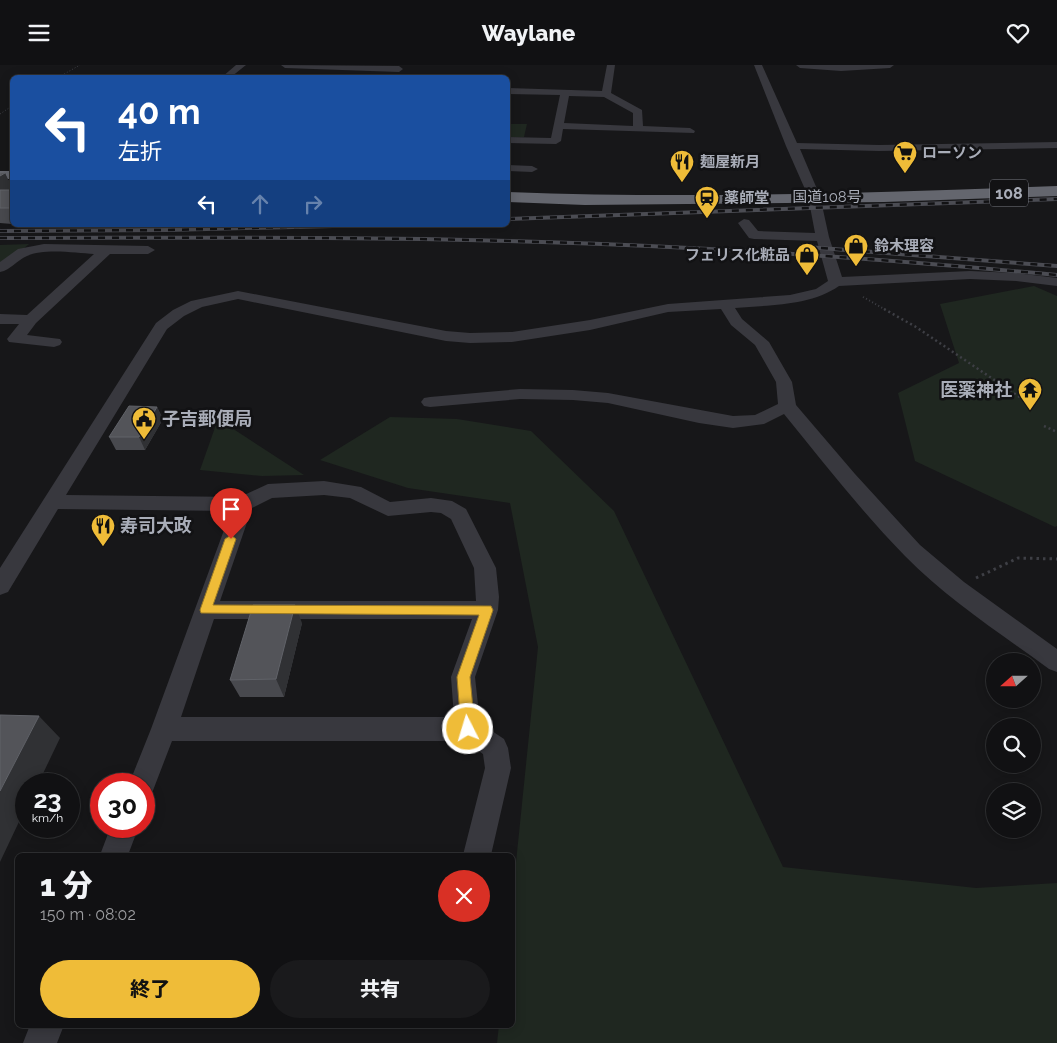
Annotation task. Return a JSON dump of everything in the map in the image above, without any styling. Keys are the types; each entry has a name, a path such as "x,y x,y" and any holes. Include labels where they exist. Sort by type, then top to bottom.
{"highway":[{"name":"国道108号","path":"510,197 585,200 814,196 884,197 1057,191"}],"street":[{"path":"229,75 242,65"},
{"path":"285,65 400,67"},
{"path":"606,94 611,65"},
{"path":"758,65 814,196 822,237 836,282"},
{"path":"800,65 841,67 890,65"},
{"path":"316,75 325,66"},
{"path":"510,91 606,94 638,112 638,128"},
{"path":"510,140 556,141 564,93"},
{"path":"560,126 690,131"},
{"path":"791,146 878,148 1057,145"},
{"path":"510,168 532,169"},
{"path":"744,223 754,235 822,237"},
{"path":"0,268 23,252 44,248 148,249"},
{"path":"54,342 16,339 31,320 106,250"},
{"path":"0,586 7,563 52,502 161,326 174,314 194,304 215,298 238,295 291,307 446,336 470,338 512,337 590,325 668,308 790,299 821,293 836,282 970,275 1016,277 1057,282"},
{"path":"726,305 736,322 761,342 784,383 787,406 848,479 913,551 956,588 1057,662"},
{"path":"0,319 31,320"},
{"path":"430,402 520,393 573,395 608,398 699,417 733,422 758,421 787,406"},
{"path":"52,502 243,504 268,491 324,488 354,492 388,509 431,505 445,506 459,514 485,569 487,610 463,677 468,729"},
{"path":"146,773 164,729 243,504"},
{"path":"206,610 487,610"},
{"path":"164,729 468,729 495,748 498,768 477,853"},
{"path":"115,853 120,838"},
{"path":"40,1043 46,1028"}],"path":[{"path":"62,75 80,65"},
{"path":"836,282 916,327 1021,398"},
{"path":"1044,426 1057,432"},
{"path":"956,588 1005,562 1018,558 1057,559"}],"shaded area":[{"path":"510,124 527,124 524,137 510,137"},
{"path":"29,244 0,268 0,245"},
{"path":"1034,286 1057,296 1057,526 1055,527 915,461 898,393 959,363 940,304"},
{"path":"390,417 457,419 531,431 614,511 783,867 976,888 1057,883 1057,1043 497,1043 499,1028 515,1028 515,872 538,647 510,503 408,488 320,460"},
{"path":"218,419 304,475 262,476 200,470"}],"building":[{"path":"0,190 10,190 10,208 0,208"},
{"path":"129,406 157,407 139,437 109,437"},
{"path":"253,605 295,605 276,679 230,680"},
{"path":"0,715 39,716 0,791"}],"railway":[{"path":"510,219 1057,199"},
{"path":"0,231 291,227"},
{"path":"0,238 339,238 606,244 800,254 1057,275"},
{"path":"807,247 1057,266"}],"place":[{"name":"ローソン","path":"905,174"},
{"name":"麺屋新月","path":"682,183"},
{"name":"薬師堂","path":"707,219"},
{"name":"鈴木理容","path":"856,267"},
{"name":"フェリス化粧品","path":"807,276"},
{"name":"医薬神社","path":"1030,411"},
{"name":"子吉郵便局","path":"144,440"},
{"name":"寿司大政","path":"103,547"}],"route":[{"path":"231,539 206,610 487,610 463,677 468,729"}]}
